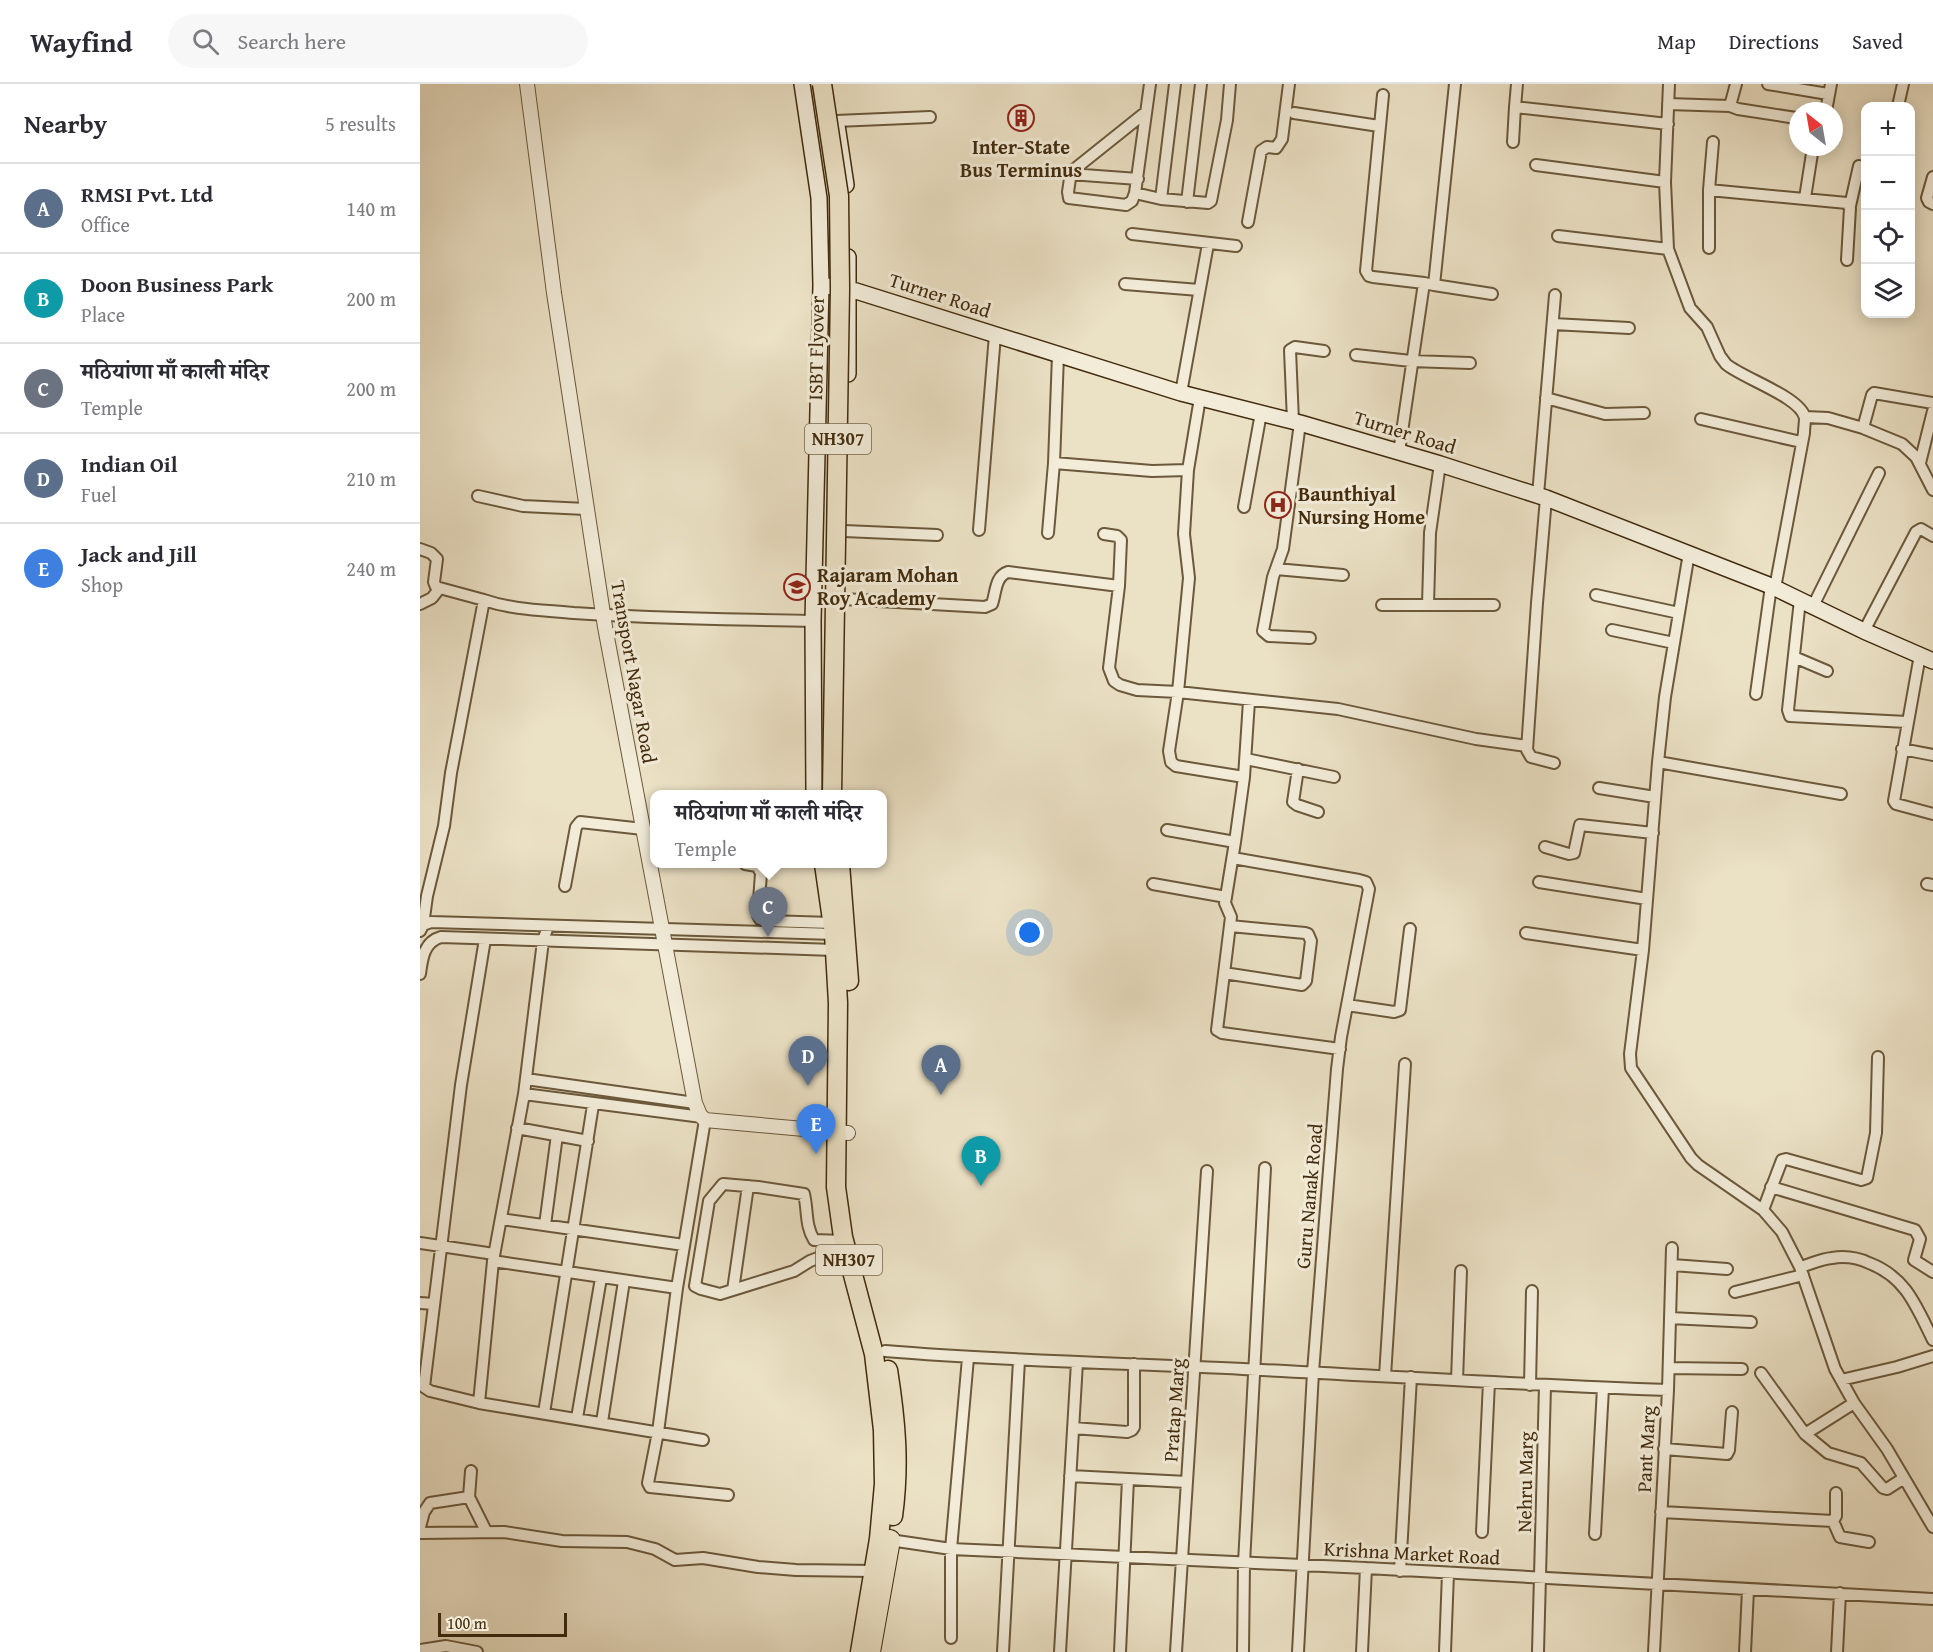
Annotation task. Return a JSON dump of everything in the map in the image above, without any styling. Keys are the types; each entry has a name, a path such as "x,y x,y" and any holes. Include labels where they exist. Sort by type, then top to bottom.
{"highway":[{"name":"ISBT Flyover","path":"813,84 829,199 831,290 822,790"},
{"name":"ISBT Flyover","path":"822,84 839,196 840,289 832,790"},
{"name":"NH307","path":"824,868 833,936 843,1132 854,1234 885,1351 897,1429 897,1483 890,1540 870,1652"},
{"name":"NH307","path":"840,868 849,997 843,1132 836,1187 838,1212 846,1248 874,1354 884,1430 884,1484 879,1539 860,1652"}],"main road":[{"path":"802,84 819,198 819,408 813,621 814,790"},
{"path":"830,84 846,188 849,290 840,790"},
{"name":"Turner Road","path":"820,285 849,290 1181,393 1296,422 1440,464 1542,497 1773,587 1864,631 1927,658"}],"street":[{"name":"Transport Nagar Road","path":"527,84 554,293 586,509 643,829 650,854"},
{"path":"1146,112 1070,174 1068,195 1071,199 1126,205 1132,201 1138,179 1150,84"},
{"path":"1161,199 1175,84"},
{"path":"1187,201 1201,84"},
{"path":"1135,193 1161,199 1208,203 1213,198 1227,120 1230,84"},
{"path":"1248,222 1261,151 1267,147 1276,148 1282,139 1289,84"},
{"path":"1399,452 1411,361 1429,284 1455,84"},
{"path":"1513,142 1517,84"},
{"path":"1668,84 1665,183 1668,249 1690,308 1707,327 1726,364 1779,393 1802,412 1804,417 1756,694"},
{"path":"1730,106 1736,84"},
{"path":"1768,84 1830,89"},
{"path":"1899,102 1903,84"},
{"path":"1383,95 1366,271 1369,276 1373,277 1492,294"},
{"path":"1668,104 1730,106 1789,117"},
{"path":"1515,107 1668,124"},
{"path":"1294,113 1379,126"},
{"path":"836,121 930,117"},
{"path":"1709,248 1709,190 1713,142"},
{"path":"1805,198 1812,156"},
{"path":"1536,165 1665,183"},
{"path":"1847,260 1850,206 1859,166"},
{"path":"1070,174 1138,179"},
{"path":"1933,177 1928,198 1933,204"},
{"path":"1709,190 1805,198 1847,203 1850,206"},
{"path":"1132,234 1236,246"},
{"path":"1558,236 1668,249"},
{"path":"1181,393 1208,244"},
{"path":"1125,284 1199,290"},
{"path":"1554,763 1531,757 1527,746 1537,603 1546,398 1555,295"},
{"path":"1553,324 1629,328"},
{"path":"979,531 995,335"},
{"path":"1310,638 1269,636 1263,631 1288,518 1296,422 1290,350 1295,347 1324,351"},
{"path":"1048,533 1054,463 1058,354"},
{"path":"1356,355 1411,361 1470,363"},
{"path":"1863,428 1872,395 1875,393 1933,403"},
{"path":"1200,398 1188,470 1184,534 1190,572 1178,692 1169,751 1171,762 1176,766 1244,777"},
{"path":"1546,398 1605,414 1644,413"},
{"path":"1920,463 1933,411"},
{"path":"1244,507 1261,413"},
{"path":"1804,417 1828,418 1863,428 1907,447 1920,463 1933,490"},
{"path":"1701,419 1801,442"},
{"path":"1054,463 1152,471 1188,470"},
{"path":"1428,605 1430,533 1440,464"},
{"path":"1879,473 1807,603 1794,657 1788,712 1790,716 1907,722"},
{"path":"478,496 523,506 586,509"},
{"path":"1864,631 1916,532 1921,529 1933,536"},
{"path":"844,531 937,535"},
{"path":"1104,534 1118,536 1121,540 1119,586 1109,668 1114,681 1120,685 1137,690 1178,692 1338,709 1476,739 1527,746"},
{"path":"420,549 431,553 437,559 435,585 439,589 498,605 604,615 813,621"},
{"path":"1689,553 1665,697 1658,762 1643,950 1630,1054 1634,1073 1691,1158 1763,1210 1782,1232 1802,1271 1835,1369 1854,1403 1887,1449 1933,1527"},
{"path":"1276,569 1343,575"},
{"path":"843,599 986,607 992,604 998,580 1008,572 1119,586"},
{"path":"420,604 432,598 439,589"},
{"path":"1596,595 1679,613"},
{"path":"421,929 444,826 451,773 484,600"},
{"path":"1383,605 1494,605"},
{"path":"1612,630 1674,643"},
{"path":"1794,657 1827,672"},
{"path":"1927,658 1907,722 1894,801 1896,804 1933,814"},
{"path":"1249,701 1244,777 1226,897 1230,926 1217,1026 1219,1032 1340,1049"},
{"path":"1902,749 1933,755"},
{"path":"1246,759 1334,777"},
{"path":"1658,762 1841,794"},
{"path":"1298,769 1293,802 1298,806 1318,812"},
{"path":"1599,788 1655,797"},
{"path":"565,886 576,827 580,822 643,829"},
{"path":"1545,847 1569,854 1574,853 1580,825 1653,833"},
{"path":"1167,830 1235,842"},
{"name":"Guru Nanak Road","path":"1233,858 1359,879 1369,889 1340,1049 1313,1372 1298,1652"},
{"name":"Transport Nagar Road","path":"653,868 695,1103 704,1118"},
{"path":"758,932 761,873 759,868"},
{"path":"1539,882 1647,899"},
{"path":"1154,884 1226,897"},
{"path":"760,918 833,936"},
{"path":"421,929 430,922 833,936"},
{"path":"478,1403 494,1257 524,1094 543,941 548,926"},
{"path":"1224,973 1302,985 1306,981 1311,941 1308,934 1230,926"},
{"path":"421,929 432,941"},
{"path":"1347,1005 1394,1012 1400,1010 1410,929"},
{"path":"1526,933 1643,950"},
{"path":"420,974 427,946 441,937 665,945 833,936"},
{"path":"485,939 461,1085 424,1387 430,1391 478,1403 703,1440"},
{"path":"1763,1210 1782,1160 1785,1159 1861,1180 1867,1178 1876,1133 1878,1057"},
{"path":"1385,1376 1405,1065"},
{"path":"526,1079 695,1103"},
{"path":"524,1094 593,1105 843,1132"},
{"path":"543,1413 593,1105"},
{"path":"704,1118 677,1288 658,1432 648,1477 651,1487 728,1495"},
{"path":"518,1128 588,1141"},
{"path":"544,1225 557,1136"},
{"path":"1243,1652 1244,1563 1265,1168"},
{"name":"Pratap Marg","path":"1176,1652 1207,1171"},
{"path":"810,1261 814,1240 806,1222 807,1206 804,1194 723,1184 709,1201 695,1286 720,1294 794,1271 810,1261 846,1248"},
{"path":"733,1290 748,1186"},
{"path":"1771,1187 1915,1230 1920,1239 1914,1260 1933,1272"},
{"path":"501,1219 684,1245"},
{"path":"814,1240 846,1248"},
{"path":"420,1243 601,1278 677,1288"},
{"name":"Pant Marg","path":"1654,1652 1669,1368 1672,1248"},
{"path":"1735,1292 1802,1271 1837,1257 1863,1260 1888,1272 1900,1281 1909,1293 1933,1340"},
{"path":"1672,1265 1727,1269"},
{"path":"1457,1380 1461,1271"},
{"path":"577,1418 601,1278"},
{"path":"602,1422 624,1281"},
{"path":"1530,1385 1532,1291"},
{"path":"420,1303 434,1304"},
{"path":"1670,1318 1751,1322"},
{"path":"885,1351 968,1358 1195,1366 1545,1386 1668,1390"},
{"path":"1841,1380 1933,1356"},
{"path":"951,1638 951,1549 968,1358"},
{"path":"1003,1652 1019,1360"},
{"path":"1060,1652 1077,1362"},
{"path":"1073,1428 1127,1432 1132,1430 1134,1426 1134,1364"},
{"path":"1669,1368 1742,1369"},
{"path":"1761,1373 1805,1434 1828,1453 1861,1463 1883,1488 1887,1489 1904,1478"},
{"path":"1400,1571 1411,1377"},
{"path":"1482,1532 1489,1382"},
{"name":"Nehru Marg","path":"1538,1652 1545,1386"},
{"path":"1595,1534 1603,1388"},
{"path":"1805,1434 1854,1403"},
{"path":"1664,1449 1727,1454 1730,1450 1732,1412"},
{"path":"471,1471 469,1497 486,1531"},
{"path":"1070,1476 1187,1482"},
{"path":"1120,1652 1128,1479"},
{"path":"1833,1521 1836,1518 1836,1493"},
{"path":"420,1527 424,1512 430,1503 469,1497"},
{"path":"1661,1512 1833,1521"},
{"path":"1833,1521 1840,1537 1869,1542"},
{"path":"420,1533 486,1531 527,1534 562,1540 627,1542 655,1549 675,1560 703,1558 758,1567 814,1571 874,1571"},
{"name":"Krishna Market Road","path":"890,1540 951,1549 1366,1568 1933,1599"},
{"path":"1362,1652 1366,1568"},
{"path":"1445,1652 1448,1573"},
{"path":"1745,1652 1749,1590"},
{"path":"1837,1652 1840,1593"},
{"path":"420,1650 446,1646 477,1652"}],"place":[{"name":"Inter-State Bus Terminus","path":"1021,118"},
{"name":"Baunthiyal Nursing Home","path":"1278,505"},
{"name":"Rajaram Mohan Roy Academy","path":"797,587"},
{"name":"मठियांणा माँ काली मंदिर","path":"768,937"},
{"name":"Indian Oil","path":"808,1086"},
{"name":"RMSI Pvt. Ltd","path":"941,1095"},
{"name":"Jack and Jill","path":"816,1154"},
{"name":"Doon Business Park","path":"981,1186"}]}
